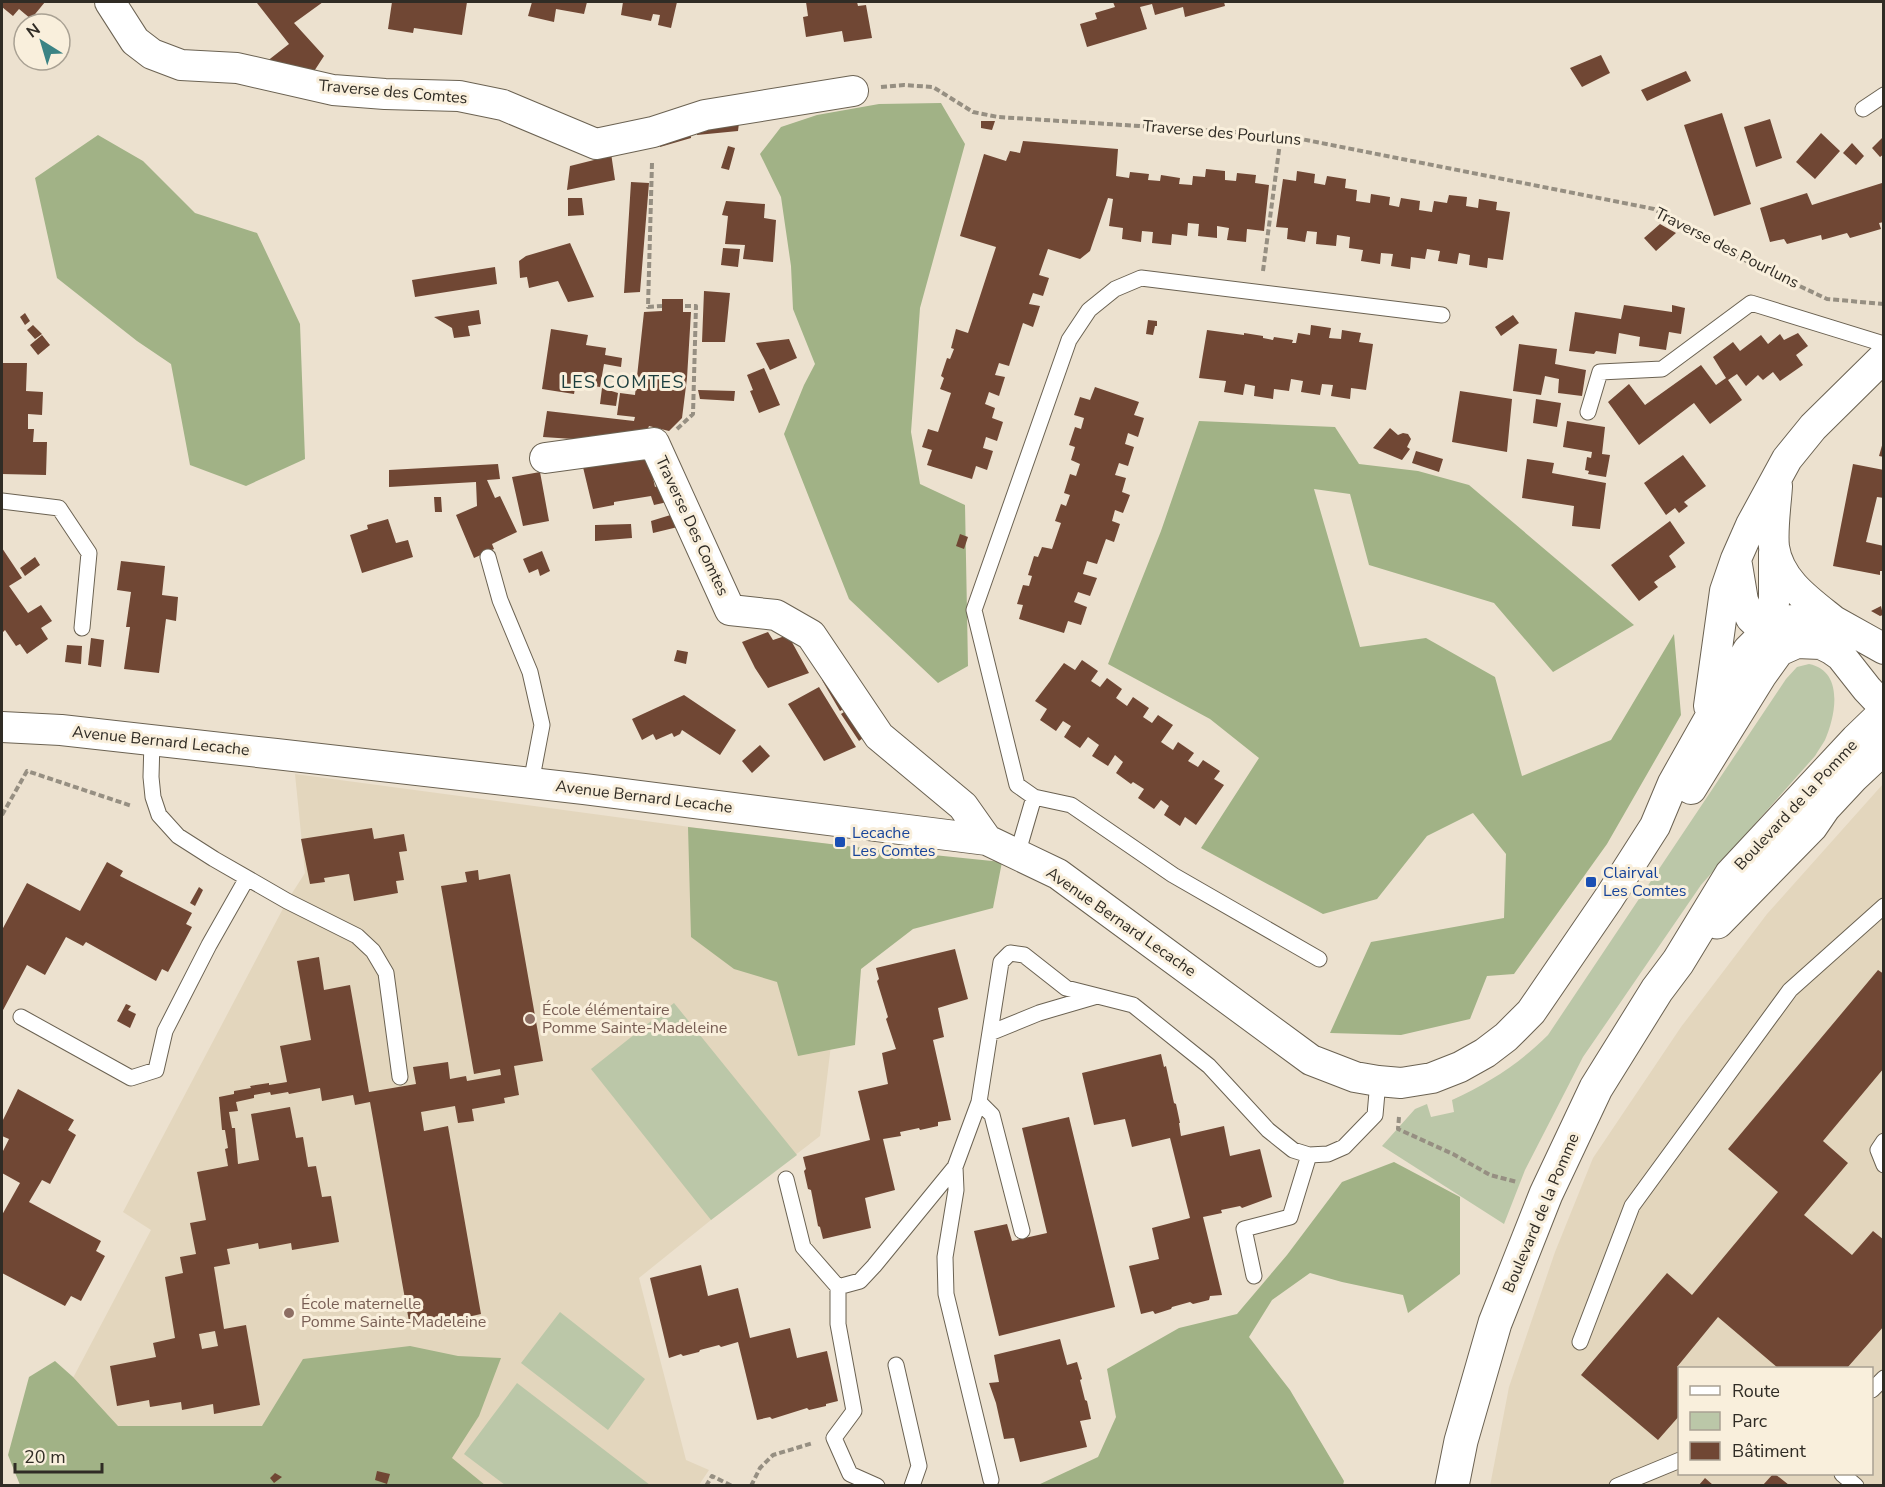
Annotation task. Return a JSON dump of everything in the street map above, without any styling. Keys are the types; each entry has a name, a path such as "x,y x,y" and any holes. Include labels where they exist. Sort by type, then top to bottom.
{"main road":[{"name":"Boulevard de la Pomme","path":"1452,1485 1461,1440 1495,1323 1546,1194 1596,1088 1657,990 1678,962 1731,875 1884,714"},
{"name":"Boulevard de la Pomme","path":"1678,962 1811,826 1824,807 1852,777 1884,747"}],"street":[{"name":"Traverse des Comtes","path":"110,2 135,41 152,54 181,65 237,68 333,90 459,96 503,105 596,144 653,132"},
{"path":"653,132 705,116 853,91"},
{"path":"1707,721 1725,591 1751,525 1787,459 1813,427 1884,357"},
{"path":"545,458 654,443"},
{"name":"Traverse Des Comtes","path":"654,443 730,610 776,615 812,635 879,736 963,806 987,840"},
{"path":"1773,642 1774,546 1778,477"},
{"path":"1774,546 1779,564 1799,593 1834,621"},
{"path":"1736,559 1743,601 1751,618 1773,642 1821,644 1831,649 1841,656 1884,707"},
{"name":"Avenue Bernard Lecache","path":"2,727 51,729 531,783 987,840 1058,874 1311,1060 1355,1077 1378,1082 1401,1083 1432,1078 1460,1067 1485,1053 1506,1037 1531,1012 1656,826 1689,793 1761,676 1773,642 1792,620 1834,621 1884,649"},
{"name":"Avenue Bernard Lecache","path":"1656,826 1673,783 1748,650 1773,642"},
{"name":"Avenue Bernard Lecache","path":"2,712 51,729"}],"lane":[{"path":"1863,110 1884,95"},
{"path":"1319,959 1173,875 1071,805 1034,797 1017,785 974,609 1069,340 1089,310 1115,289 1141,278 1442,315"},
{"path":"1588,411 1600,372 1662,369 1751,303 1884,344"},
{"path":"2,501 59,508 89,553 82,628"},
{"path":"488,557 500,600 530,672 542,725 531,783"},
{"path":"152,741 153,797 159,815 178,836 247,878 357,936 373,951 386,973 400,1077"},
{"path":"1017,855 1034,797"},
{"path":"21,1017 131,1078 156,1070 165,1031 208,945 247,878"},
{"path":"1580,1342 1632,1206 1790,990 1884,906"},
{"path":"838,1287 860,1281 955,1167 979,1102 1001,962 1010,953 1024,955 1066,988 1133,1005 1209,1066 1268,1130 1293,1150 1309,1155 1328,1154 1344,1147 1375,1115 1378,1082"},
{"path":"990,1033 1039,1013 1098,996"},
{"path":"979,1102 992,1114 1022,1231"},
{"path":"1884,1142 1878,1150 1884,1165"},
{"path":"1254,1275 1245,1229 1290,1217 1309,1155"},
{"path":"955,1167 956,1190 945,1257 946,1293 991,1480"},
{"path":"786,1179 803,1247 838,1287 838,1324 854,1411 834,1438 850,1474 877,1485"},
{"path":"897,1365 919,1466 912,1485"},
{"path":"1873,1389 1884,1378"},
{"path":"1617,1485 1678,1461"},
{"path":"1844,1475 1856,1485"}],"path":[{"name":"Traverse des Pourluns","path":"853,91 904,85 933,87 974,112 998,117 1281,135 1654,209 1736,256 1827,299 1884,304"},
{"path":"653,132 648,307 662,306"},
{"path":"1260,293 1281,135"},
{"name":"Traverse des Comtes","path":"654,443 676,431 693,414 696,306 683,306"},
{"path":"2,815 27,771 159,815"},
{"path":"1398,1129 1453,1154 1490,1175 1525,1184"},
{"path":"751,1485 760,1468 773,1455 834,1438"},
{"path":"706,1485 712,1476 732,1485"}],"shaded area":[{"name":"École élémentaire Pomme Sainte-Madeleine","path":"295,774 855,847 820,1136 639,1278 686,1460 709,1470 699,1485 381,1486 35,1450 151,1230 123,1212 287,901 305,873"},
{"path":"1883,784 1883,1485 1490,1486 1509,1387 1555,1252 1593,1158 1681,1027 1767,914"}],"green space":[{"path":"941,103 965,144 920,308 911,432 920,484 965,505 968,666 938,683 849,599 784,434 815,364 793,309 791,266 781,197 760,154 781,127 817,115 879,104"},
{"path":"98,135 143,161 195,213 257,233 300,324 305,459 246,486 190,465 171,364 137,341 57,278 35,178"},
{"path":"1199,421 1335,427 1359,464 1418,471 1469,485 1634,625 1553,672 1494,603 1369,565 1350,494 1314,489 1360,647 1426,638 1495,677 1522,776 1611,740 1674,634 1681,715 1607,844 1514,974 1487,976 1470,1019 1401,1035 1330,1033 1371,942 1504,918 1506,854 1473,813 1427,836 1377,899 1323,914 1201,848 1259,758 1210,719 1108,664 1161,531"},
{"path":"1809,664 1820,668 1828,675 1832,685 1834,707 1825,740 1815,756 1701,885 1583,1057 1525,1170 1504,1224 1382,1146 1415,1109 1427,1104 1431,1117 1454,1112 1452,1100 1503,1072 1548,1035 1786,679 1797,667"},
{"path":"688,827 1002,862 993,908 913,929 861,969 855,1045 798,1056 777,982 734,969 691,937"},
{"path":"674,1003 797,1155 711,1220 591,1069"},
{"path":"1394,1162 1460,1197 1460,1274 1408,1313 1403,1295 1310,1273 1272,1300 1249,1337 1290,1390 1344,1481 1343,1485 1038,1485 1098,1457 1116,1417 1107,1369 1179,1328 1237,1314 1287,1255 1342,1182"},
{"path":"560,1312 645,1379 608,1430 521,1363"},
{"path":"410,1346 458,1356 501,1358 479,1416 452,1458 485,1485 20,1485 8,1455 29,1377 55,1361 118,1426 262,1426 303,1359"},
{"path":"517,1383 650,1485 505,1485 464,1454"}],"building":[{"path":"2,2 45,2 37,12 23,12 19,9 12,12 12,15 2,7"},
{"path":"323,2 294,23 324,56 309,79 266,62 289,44 257,3"},
{"path":"392,2 467,2 462,35 414,28 413,33 388,29"},
{"path":"532,2 587,2 584,14 556,9 554,22 528,16"},
{"path":"623,2 677,2 671,28 658,25 660,15 653,14 651,21 621,15"},
{"path":"806,2 857,2 858,6 866,5 872,38 844,42 842,31 806,37 803,17 808,16"},
{"path":"1113,2 1224,2 1225,6 1185,17 1183,7 1155,15 1152,4 1140,7 1147,29 1087,47 1080,24 1097,19 1095,13 1115,7"},
{"path":"1601,55 1610,73 1582,87 1570,68"},
{"path":"1686,71 1691,81 1647,101 1641,90"},
{"path":"1722,113 1751,204 1714,216 1684,125"},
{"path":"740,115 738,131 697,135 697,128"},
{"path":"1770,119 1782,158 1756,167 1744,127"},
{"path":"981,121 995,121 992,130 981,128"},
{"path":"691,127 691,138 660,147 660,145"},
{"path":"1821,133 1840,151 1815,179 1796,162"},
{"path":"1884,136 1884,154 1880,157 1872,148"},
{"path":"1023,141 1118,149 1116,176 1129,178 1130,172 1149,174 1148,180 1160,181 1161,175 1180,178 1179,184 1192,185 1193,176 1205,177 1206,169 1225,171 1225,180 1236,181 1237,173 1256,175 1255,183 1269,185 1264,231 1247,229 1246,242 1227,240 1229,228 1217,226 1217,238 1198,236 1199,224 1188,223 1187,236 1172,234 1171,245 1152,243 1153,232 1142,231 1141,242 1122,239 1123,228 1109,226 1113,199 1108,198 1090,251 1080,259 1048,249 1039,275 1049,278 1043,296 1033,293 1029,304 1040,306 1033,327 1023,323 1009,366 999,363 995,375 1005,377 999,396 989,392 985,404 995,408 992,418 1003,422 997,441 986,437 983,448 993,451 987,470 976,466 972,479 927,465 932,450 922,447 928,429 938,432 951,393 940,389 944,378 941,376 947,358 950,359 954,349 951,348 956,329 968,333 996,247 960,236 984,154 1006,161 1010,151 1020,153"},
{"path":"1852,143 1864,156 1856,165 1843,153"},
{"path":"728,146 735,148 729,170 721,168"},
{"path":"611,153 615,180 567,190 570,166"},
{"path":"1297,171 1315,174 1314,183 1325,185 1327,176 1346,179 1345,188 1357,190 1356,201 1370,203 1371,194 1390,197 1389,205 1399,207 1401,198 1420,201 1419,210 1432,212 1434,201 1447,203 1449,195 1467,197 1466,206 1478,208 1479,199 1497,202 1496,210 1510,212 1503,260 1488,258 1487,268 1469,265 1470,255 1459,253 1457,264 1438,261 1440,251 1427,249 1425,259 1411,257 1410,269 1391,266 1393,254 1381,253 1380,264 1361,261 1363,250 1349,248 1350,237 1337,235 1336,246 1316,244 1317,232 1307,231 1305,242 1287,239 1288,228 1276,227 1283,179 1296,181"},
{"path":"631,182 649,183 640,292 624,293"},
{"path":"1882,183 1884,222 1879,223 1881,229 1850,238 1847,233 1822,240 1821,235 1787,244 1784,239 1770,242 1760,208 1807,193 1812,205"},
{"path":"568,198 582,198 584,215 568,216"},
{"path":"726,201 765,204 764,218 776,220 773,262 743,259 745,245 725,244 728,216 722,215"},
{"path":"1660,224 1676,233 1656,251 1644,238"},
{"path":"570,243 594,297 568,302 558,281 529,288 527,277 520,278 519,261 526,256"},
{"path":"723,248 740,249 738,267 721,265"},
{"path":"495,267 497,284 415,297 412,280"},
{"path":"704,291 730,293 725,342 702,342"},
{"path":"662,299 683,299 683,312 691,312 682,418 669,431 649,426 645,436 573,439 543,437 547,411 634,421 635,417 617,415 620,393 635,395 644,312 662,311"},
{"path":"1624,305 1672,312 1672,305 1685,308 1681,334 1669,332 1666,350 1639,346 1640,337 1619,333 1616,354 1569,351 1575,312 1621,319"},
{"path":"479,310 481,324 468,326 470,336 454,338 452,328 434,317"},
{"path":"25,313 30,321 25,325 20,317"},
{"path":"1513,315 1519,323 1501,336 1495,327"},
{"path":"1148,320 1157,321 1153,335 1146,334"},
{"path":"33,325 42,334 35,339 27,330"},
{"path":"1311,325 1331,328 1329,338 1341,339 1342,330 1361,333 1359,342 1373,344 1366,390 1351,388 1350,399 1331,396 1333,385 1322,384 1320,395 1301,392 1303,381 1291,379 1289,391 1274,389 1273,399 1254,396 1255,386 1245,384 1243,395 1224,392 1226,381 1199,378 1207,330 1244,335 1244,333 1273,340 1274,337 1293,340 1292,343 1296,343 1298,333 1310,335"},
{"path":"551,329 588,335 586,345 606,348 605,355 622,358 621,367 604,364 600,387 576,383 574,394 542,389"},
{"path":"1798,333 1808,346 1796,355 1803,365 1780,381 1773,372 1763,380 1758,375 1746,386 1737,374 1728,380 1742,400 1710,424 1694,403 1639,445 1608,402 1629,384 1645,405 1701,365 1716,385 1726,378 1713,357 1733,342 1740,351 1761,335 1768,344 1780,334 1784,340"},
{"path":"42,335 50,345 38,355 30,345"},
{"path":"789,339 797,358 770,370 756,343"},
{"path":"1519,344 1557,349 1555,364 1586,370 1582,396 1558,393 1559,379 1545,376 1541,395 1513,391"},
{"path":"2,363 27,363 26,391 43,392 42,415 28,414 28,429 34,429 33,442 47,442 46,475 2,474"},
{"path":"764,368 780,405 759,413 750,391 753,390 747,375"},
{"path":"1095,387 1139,402 1134,415 1144,418 1138,437 1128,433 1125,444 1134,447 1128,466 1119,463 1115,475 1126,478 1122,492 1130,495 1123,513 1115,510 1112,521 1120,524 1114,542 1106,539 1097,564 1087,561 1083,574 1097,578 1090,596 1078,592 1074,602 1087,607 1081,625 1068,621 1064,633 1019,619 1023,605 1017,604 1023,585 1029,586 1032,576 1028,575 1034,556 1038,557 1042,547 1052,549 1061,523 1055,521 1061,504 1066,506 1070,495 1064,493 1070,474 1076,476 1080,464 1071,460 1075,447 1069,445 1075,427 1081,429 1084,418 1074,415 1080,397 1090,400"},
{"path":"602,388 618,393 616,406 600,404"},
{"path":"698,390 735,391 734,401 700,399"},
{"path":"1460,391 1512,399 1507,452 1452,442"},
{"path":"1536,399 1561,403 1557,427 1533,423"},
{"path":"1567,421 1605,427 1602,454 1610,455 1606,477 1588,474 1589,471 1585,470 1587,457 1591,458 1592,452 1563,447"},
{"path":"1390,428 1398,435 1408,434 1411,439 1407,447 1410,449 1402,460 1373,448"},
{"path":"1884,442 1884,457 1879,456"},
{"path":"647,450 655,487 664,483 672,501 654,505 651,496 614,502 614,505 593,509 582,463"},
{"path":"1416,451 1443,459 1439,472 1412,463"},
{"path":"1683,455 1706,486 1684,502 1688,506 1679,513 1675,508 1666,515 1644,483"},
{"path":"1527,459 1554,463 1552,473 1606,483 1600,529 1572,526 1574,506 1522,498"},
{"path":"498,464 500,479 487,480 495,498 500,496 517,532 492,544 494,549 474,558 456,515 477,506 476,482 389,487 389,470"},
{"path":"1853,464 1884,470 1884,498 1877,497 1866,542 1884,546 1884,571 1880,571 1880,575 1833,566"},
{"path":"540,472 549,521 523,526 512,477"},
{"path":"434,497 441,497 442,512 435,512"},
{"path":"677,513 682,526 653,533 651,521"},
{"path":"388,519 396,543 408,540 413,557 362,573 350,535 368,529 367,525"},
{"path":"1670,521 1685,543 1669,556 1676,567 1654,582 1658,587 1639,601 1611,565"},
{"path":"631,524 632,538 595,541 595,525"},
{"path":"960,534 968,537 964,549 956,546"},
{"path":"2,548 22,578 9,586 28,613 41,605 52,621 41,628 48,639 27,654 20,644 16,646 5,630 2,633"},
{"path":"542,551 550,571 540,576 538,569 529,573 523,559"},
{"path":"35,557 40,565 25,576 20,568"},
{"path":"121,561 165,566 162,595 178,597 176,621 166,619 159,673 124,669 130,627 126,627 131,592 117,590"},
{"path":"1881,606 1883,615 1880,616 1871,611"},
{"path":"768,632 773,640 788,635 809,673 768,688 742,642"},
{"path":"91,638 104,640 101,667 88,665"},
{"path":"67,645 82,646 81,664 65,662"},
{"path":"677,650 688,652 686,664 674,661"},
{"path":"1082,660 1098,671 1091,681 1100,687 1107,678 1122,689 1116,698 1127,706 1133,697 1149,708 1143,717 1152,723 1158,715 1173,725 1161,742 1173,750 1178,742 1194,753 1188,761 1198,767 1203,760 1220,771 1214,779 1224,785 1196,825 1185,817 1180,826 1164,815 1169,806 1161,800 1154,809 1138,798 1144,789 1133,782 1131,784 1116,773 1123,762 1115,755 1108,766 1092,756 1099,745 1088,737 1080,748 1064,737 1071,726 1063,721 1056,731 1040,720 1047,709 1035,701 1064,663 1075,670"},
{"path":"830,676 849,706 840,711 822,680"},
{"path":"819,687 856,747 824,761 788,704"},
{"path":"684,695 736,730 720,755 682,730 674,737 672,733 656,740 653,734 642,740 632,719"},
{"path":"850,708 867,735 859,741 841,714"},
{"path":"760,745 770,756 752,773 742,761"},
{"path":"372,828 374,839 404,834 407,851 399,852 404,880 396,881 398,893 354,901 349,874 324,878 325,882 310,884 301,839"},
{"path":"107,862 123,871 120,876 192,913 186,924 192,927 168,972 162,969 156,981 86,942 83,946 66,937 45,975 27,965 2,1012 2,930 27,883 80,911"},
{"path":"478,870 479,880 510,874 543,1061 514,1066 519,1095 504,1098 505,1103 472,1109 474,1121 458,1123 455,1106 421,1112 424,1131 448,1126 481,1314 472,1316 473,1325 440,1330 438,1322 410,1327 370,1102 355,1105 353,1095 322,1101 320,1088 289,1094 288,1092 271,1095 270,1092 254,1095 254,1098 236,1102 238,1111 229,1112 232,1128 235,1128 238,1164 259,1160 251,1114 290,1107 296,1138 303,1137 308,1167 316,1166 322,1197 331,1196 339,1242 292,1250 291,1243 259,1249 258,1243 227,1249 230,1264 214,1267 224,1329 246,1325 260,1405 214,1414 213,1404 182,1410 181,1402 150,1407 149,1400 117,1406 110,1366 156,1357 153,1343 175,1338 165,1277 183,1273 180,1257 196,1254 190,1223 206,1220 197,1172 228,1166 225,1149 228,1148 225,1130 222,1130 219,1097 251,1088 250,1086 287,1082 280,1046 311,1040 297,961 319,957 324,990 350,985 369,1092 416,1084 413,1067 448,1062 450,1079 466,1076 467,1081 501,1075 500,1069 474,1074 441,886 467,882 465,872","holes":["215,1331 218,1346 202,1349 199,1334"]},
{"path":"199,887 203,890 195,906 190,903"},
{"path":"955,949 968,999 938,1008 944,1037 933,1040 951,1120 938,1122 938,1126 900,1132 901,1136 883,1139 895,1190 865,1198 871,1228 823,1239 811,1190 808,1189 803,1157 870,1140 858,1091 888,1084 882,1053 896,1049 886,1019 888,1017 877,981 879,979 876,968"},
{"path":"1878,970 1884,974 1884,1068 1823,1141 1848,1163 1804,1215 1852,1255 1873,1231 1884,1240 1884,1326 1848,1367 1777,1367 1718,1317 1677,1367 1678,1417 1658,1440 1581,1375 1667,1273 1692,1295 1778,1192 1728,1149"},
{"path":"126,1004 131,1006 128,1010 136,1014 130,1028 117,1021"},
{"path":"1161,1054 1176,1104 1181,1136 1224,1126 1230,1156 1260,1149 1272,1197 1242,1208 1240,1206 1221,1210 1222,1213 1203,1217 1222,1295 1210,1296 1209,1300 1193,1304 1190,1302 1155,1314 1153,1311 1141,1314 1129,1266 1159,1259 1152,1228 1190,1218 1170,1138 1132,1147 1125,1119 1094,1125 1082,1073"},
{"path":"18,1089 74,1120 68,1130 76,1135 50,1184 42,1180 29,1202 101,1241 96,1251 105,1256 81,1301 71,1296 65,1306 2,1273 2,1215 20,1183 2,1173 2,1153 9,1139 2,1136 2,1122"},
{"path":"1069,1117 1115,1307 999,1336 974,1231 1007,1224 1012,1241 1047,1233 1022,1128"},
{"path":"701,1265 708,1296 738,1288 750,1338 790,1328 797,1358 827,1351 838,1401 772,1419 770,1417 757,1420 738,1342 669,1358 650,1278"},
{"path":"1060,1339 1067,1365 1077,1362 1082,1379 1080,1380 1091,1419 1080,1421 1087,1447 1020,1462 1014,1438 1004,1439 989,1383 999,1382 994,1355"},
{"path":"377,1471 390,1474 387,1484 375,1480"},
{"path":"275,1473 282,1477 274,1483 270,1478"},
{"path":"1772,1475 1776,1475 1789,1485 1763,1485"},
{"path":"1705,1478 1713,1485 1699,1485"}],"place":[{"name":"Lecache Les Comtes","path":"840,842"},
{"name":"Clairval Les Comtes","path":"1591,882"},
{"name":"École élémentaire Pomme Sainte-Madeleine","path":"530,1019"},
{"name":"École maternelle Pomme Sainte-Madeleine","path":"289,1313"}],"district":[{"name":"LES COMTES","path":"623,382"}]}
